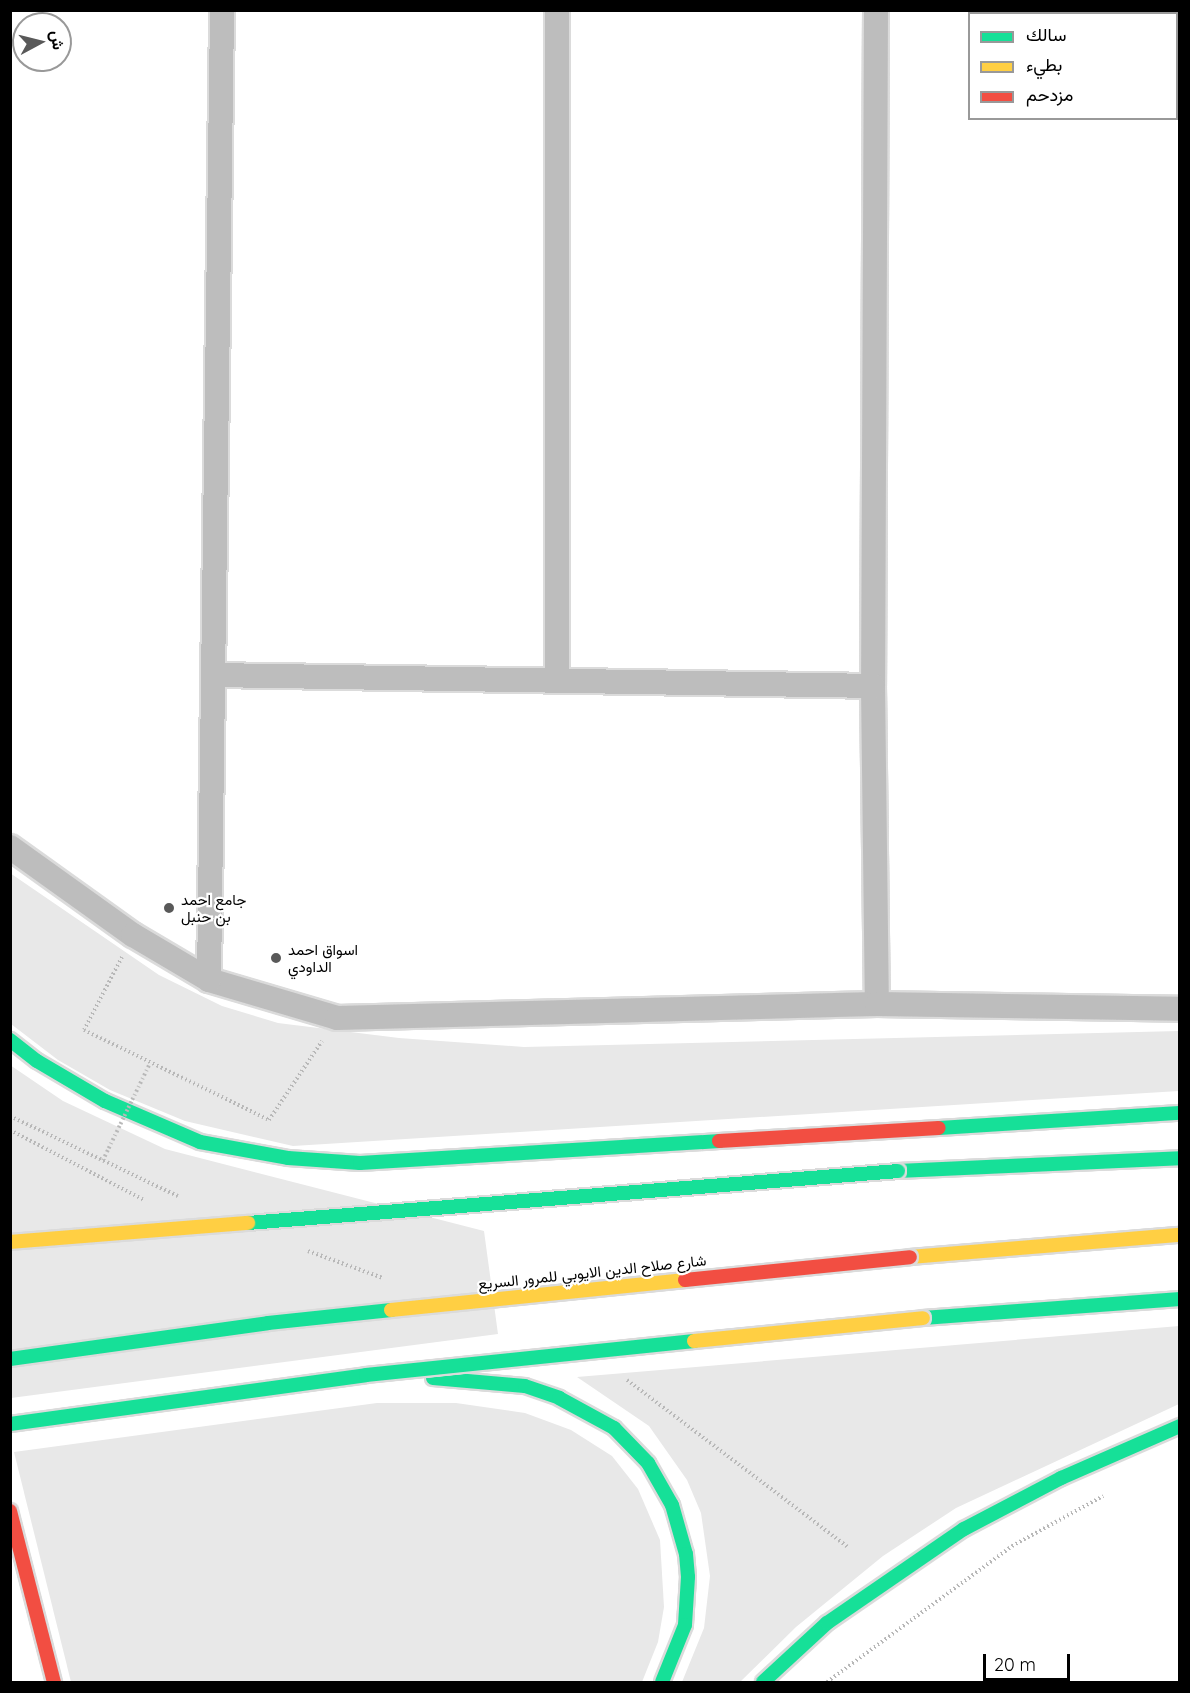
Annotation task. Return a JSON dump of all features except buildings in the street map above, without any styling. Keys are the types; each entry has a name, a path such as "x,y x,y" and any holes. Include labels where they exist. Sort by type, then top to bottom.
{"highway":[{"path":"10,1040 37,1061 105,1101 200,1142 288,1158 360,1163 1179,1113"},
{"path":"10,1242 898,1171 1179,1158"},
{"name":"شارع صلاح الدين الايوبي للمرور السريع","path":"10,1359 304,1319 910,1257 1179,1235"},
{"path":"10,1424 366,1375 923,1318 1179,1299"},
{"path":"366,1375 469,1379 525,1386 586,1412 614,1428 634,1447 672,1505 686,1554 685,1625 663,1682"},
{"path":"763,1683 827,1623 964,1529 1061,1478 1179,1426"},
{"path":"10,1511 54,1683"}],"street":[{"path":"209,980 222,10"},
{"path":"557,10 558,680"},
{"path":"876,10 873,686 877,1004"},
{"path":"213,675 873,686"},
{"path":"10,847 133,935 209,980 337,1018 877,1004 1179,1009"}],"path":[{"path":"133,935 84,1030 269,1120 337,1018"},
{"path":"103,1160 150,1063"},
{"path":"10,1116 162,1190 182,1197"},
{"path":"10,1130 145,1200"},
{"path":"157,1199 162,1190"},
{"path":"300,1247 392,1282"},
{"path":"644,1390 848,1547"},
{"path":"827,1683 1012,1546 1106,1494"}],"shaded area":[{"path":"10,873 159,975 222,1006 278,1023 399,1038 524,1047 1179,1031 1179,1091 293,1146 185,1121 110,1090 58,1060 11,1024"},
{"path":"10,1065 63,1101 165,1149 484,1231 498,1334 11,1398"},
{"path":"1179,1326 1179,1404 956,1508 883,1556 796,1627 740,1682 682,1682 704,1628 710,1576 701,1513 687,1480 649,1426 577,1377"},
{"path":"377,1403 456,1403 525,1413 571,1430 612,1456 638,1489 660,1540 664,1607 658,1642 642,1682 71,1682 14,1452"}],"traffic: fast":[{"path":"10,1040 37,1061 105,1101 200,1142 288,1158 360,1163 719,1141"},
{"path":"939,1128 1180,1113"},
{"path":"898,1171 1180,1158"},
{"path":"248,1223 898,1171"},
{"path":"923,1318 1180,1299"},
{"path":"10,1359 268,1323 391,1310"},
{"path":"10,1424 366,1375 694,1341"},
{"path":"433,1378 525,1386 559,1398 614,1428 648,1463 672,1505 686,1554 688,1577 685,1625 662,1682"},
{"path":"763,1682 827,1623 964,1529 1061,1478 1180,1426"}],"traffic: slow":[{"path":"10,1242 248,1223"},
{"path":"910,1257 1180,1235"},
{"path":"391,1310 685,1280"},
{"path":"694,1341 923,1318"}],"traffic: jam":[{"path":"719,1141 939,1128"},
{"path":"685,1280 910,1257"},
{"path":"10,1511 54,1682"}],"place":[{"name":"جامع احمد بن حنبل","path":"169,908"},
{"name":"اسواق احمد الداودي","path":"276,958"}]}
